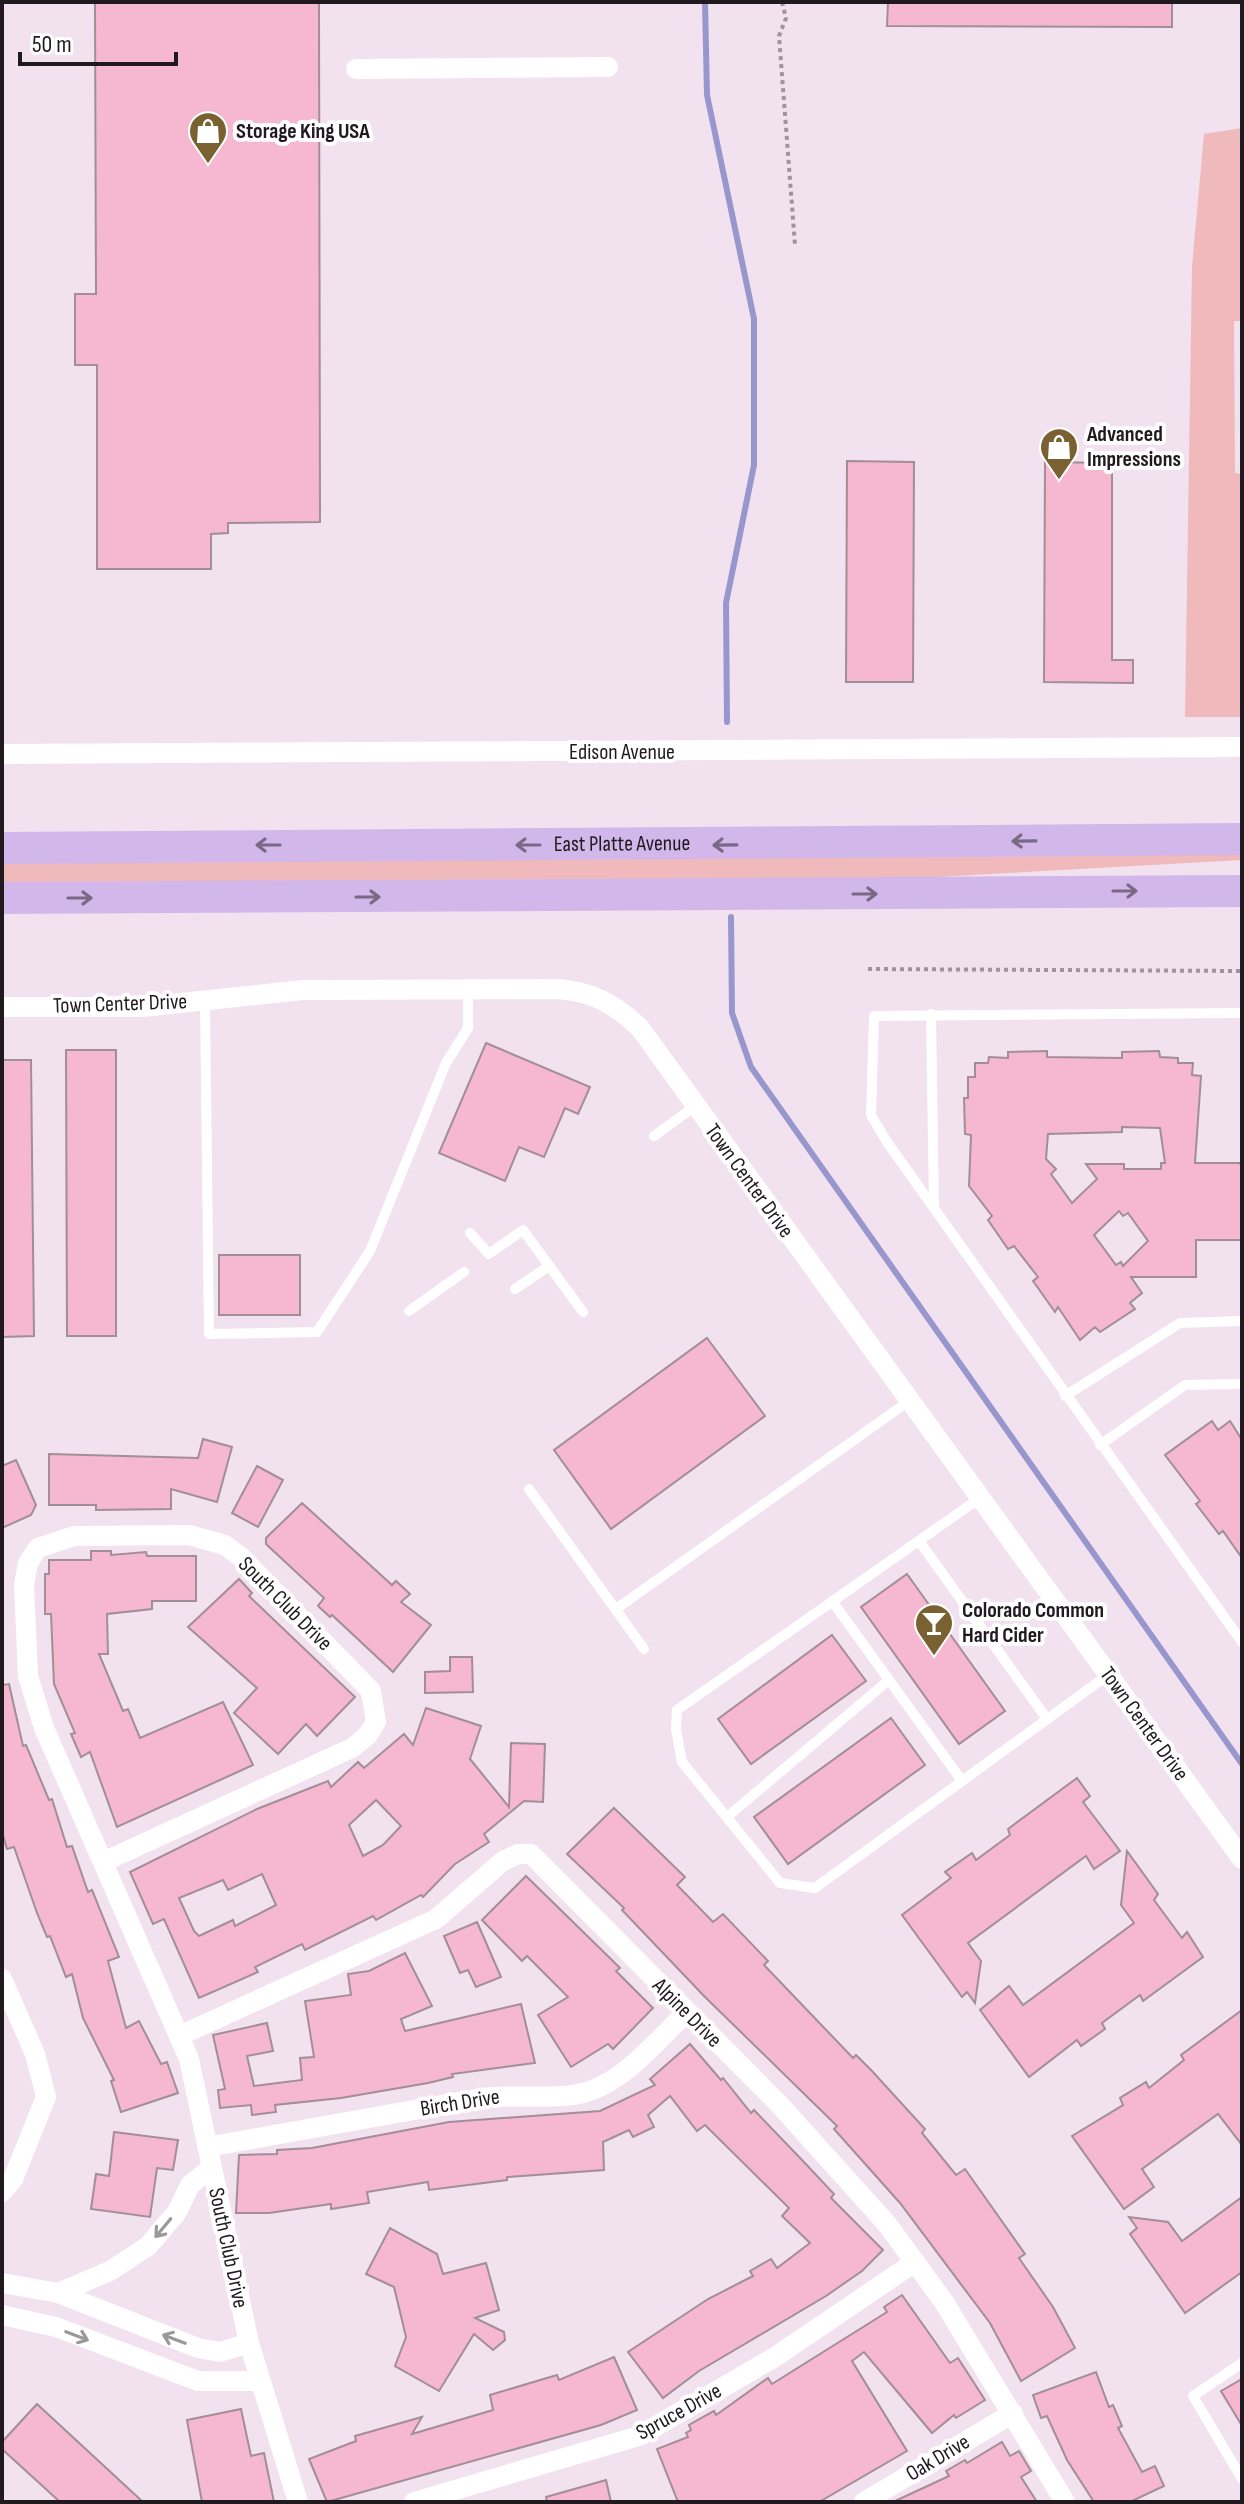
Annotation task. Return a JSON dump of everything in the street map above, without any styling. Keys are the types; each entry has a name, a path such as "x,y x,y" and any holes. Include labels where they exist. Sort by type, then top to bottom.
{"highway":[{"name":"East Platte Avenue","path":"2,848 1242,839"},
{"path":"2,898 1242,891"}],"street":[{"path":"356,69 608,67"},
{"name":"Edison Avenue","path":"2,754 1242,747"},
{"name":"Town Center Drive","path":"2,1007 143,1007 303,990 559,989 598,996 620,1009 640,1028 694,1107 1242,1859"},
{"name":"South Club Drive","path":"103,1862 352,1748 367,1736 376,1722 371,1691 242,1558 225,1545 209,1539 189,1535 74,1536 38,1548 28,1563 24,1585 28,1676 34,1703 103,1862 181,2035 196,2083 249,2343 298,2502"},
{"name":"Alpine Drive","path":"181,2035 436,1919 503,1861 518,1854 531,1854 778,2103 841,2171 944,2302 1065,2502"},
{"path":"2,1979 35,2054 46,2097 13,2179 2,2192"},
{"name":"Birch Drive","path":"209,2158 481,2098 510,2095 554,2097 597,2090 686,2013"},
{"path":"58,2293 110,2271 148,2246 177,2212 190,2185 209,2158"},
{"name":"Spruce Drive","path":"414,2502 484,2493 639,2436 775,2357 915,2262"},
{"path":"2,2283 58,2293 198,2348 220,2352 249,2343"},
{"path":"2,2315 56,2327 198,2381 260,2381"},
{"name":"Oak Drive","path":"864,2502 1013,2413"}],"lane":[{"path":"205,1000 209,1334 317,1332 370,1251 446,1063 468,1028 468,989"},
{"path":"1242,1013 874,1016 871,1115 1065,1396 1242,1642"},
{"path":"931,1014 934,1209"},
{"path":"654,1136 694,1107"},
{"path":"470,1233 489,1254 523,1230 583,1312"},
{"path":"515,1289 549,1266"},
{"path":"409,1311 464,1272"},
{"path":"1065,1396 1180,1323 1242,1321"},
{"path":"1100,1445 1185,1385 1242,1384"},
{"path":"616,1609 909,1401"},
{"path":"529,1489 644,1649"},
{"path":"980,1498 677,1710 676,1729 682,1762 780,1883 815,1888 1108,1675"},
{"path":"919,1541 1047,1719"},
{"path":"832,1601 962,1781"},
{"path":"727,1817 889,1680"},
{"path":"1242,2363 1193,2396 1242,2479"}],"path":[{"path":"782,2 786,18 779,36 795,245"},
{"path":"868,969 1242,971"}],"shaded area":[{"path":"1242,128 1242,321 1234,321 1235,473 1242,474 1242,717 1185,717 1192,266 1204,134"},
{"path":"1242,850 1242,860 882,880 2,884 2,856"}],"building":[{"name":"Storage King USA","path":"95,2 319,2 320,522 228,523 228,533 211,534 211,569 97,569 97,365 75,365 75,294 96,294"},
{"path":"888,2 1172,2 1172,27 887,26"},
{"path":"847,461 914,462 913,682 846,682"},
{"path":"1045,462 1112,463 1112,660 1133,660 1133,683 1044,682"},
{"path":"486,1043 590,1087 578,1114 565,1108 544,1157 519,1147 505,1181 439,1153"},
{"path":"66,1050 116,1050 116,1336 67,1336"},
{"path":"1047,1051 1047,1057 1122,1058 1122,1052 1159,1051 1160,1057 1178,1058 1178,1063 1193,1063 1192,1075 1201,1076 1195,1163 1240,1163 1242,1240 1196,1240 1196,1277 1131,1277 1142,1293 1130,1303 1135,1309 1100,1332 1095,1327 1080,1340 1058,1307 1055,1312 1033,1281 1038,1277 1014,1246 1008,1249 988,1220 992,1216 969,1186 971,1135 965,1134 964,1098 968,1098 968,1077 975,1077 975,1063 988,1063 989,1057 1008,1058 1008,1052","holes":["1122,1127 1160,1128 1165,1163 1161,1163 1161,1169 1124,1169 1124,1164 1086,1164 1097,1179 1072,1203 1051,1174 1056,1169 1046,1159 1048,1134 1122,1132","1119,1211 1123,1216 1128,1213 1148,1241 1123,1266 1121,1262 1116,1265 1094,1235"]},
{"path":"2,1060 31,1060 34,1336 2,1337"},
{"path":"219,1255 300,1255 300,1315 219,1315"},
{"path":"707,1338 765,1416 611,1529 554,1450"},
{"path":"1212,1421 1218,1430 1230,1421 1242,1440 1242,1558 1223,1531 1219,1534 1196,1504 1200,1501 1165,1455"},
{"path":"203,1439 232,1447 217,1502 171,1489 171,1509 96,1510 96,1505 49,1505 49,1454 198,1458"},
{"path":"16,1460 36,1505 31,1515 2,1528 2,1466"},
{"path":"257,1466 283,1480 258,1527 232,1513"},
{"path":"302,1503 392,1585 396,1581 410,1594 401,1602 431,1625 393,1672 332,1615 330,1617 318,1606 324,1598 266,1544 266,1538"},
{"path":"91,1551 111,1551 111,1555 146,1552 147,1556 196,1556 196,1601 152,1601 152,1609 107,1614 108,1654 99,1654 123,1711 128,1709 140,1738 223,1702 253,1765 117,1827 90,1752 81,1757 71,1734 75,1733 54,1684 51,1614 45,1614 45,1574 49,1574 49,1560 91,1560"},
{"path":"907,1574 1005,1711 959,1744 861,1607"},
{"path":"239,1579 252,1593 249,1596 355,1697 317,1736 306,1724 278,1754 234,1713 257,1688 188,1627"},
{"path":"832,1635 866,1681 751,1764 718,1719"},
{"path":"450,1657 472,1657 473,1692 425,1693 425,1672 450,1671"},
{"path":"9,1684 23,1746 26,1745 49,1800 52,1799 67,1847 72,1846 88,1892 92,1890 119,1957 108,1961 126,2028 139,2021 161,2064 167,2062 178,2093 121,2112 111,2081 114,2080 83,2018 72,1974 66,1977 50,1936 47,1937 14,1847 7,1849 2,1832 2,1685"},
{"path":"426,1708 481,1726 470,1759 509,1807 511,1743 545,1744 543,1802 524,1801 484,1834 489,1842 455,1864 423,1897 421,1895 376,1920 373,1916 305,1950 302,1944 255,1967 258,1972 199,1998 164,1919 153,1924 130,1872 257,1809 328,1781 331,1787 358,1762 364,1768 404,1734 413,1745","holes":["376,1800 401,1826 383,1845 363,1856 349,1825","262,1874 276,1905 235,1926 233,1920 199,1936 194,1931 179,1898 223,1880 228,1890"]},
{"path":"891,1718 925,1765 788,1864 754,1817"},
{"path":"1077,1778 1090,1796 1083,1802 1120,1851 1094,1869 1086,1856 968,1943 981,1961 975,2003 967,1992 962,1997 902,1915 951,1878 945,1872 972,1853 976,1860 1010,1835 1008,1829"},
{"path":"614,1808 685,1877 677,1885 713,1922 723,1914 768,1961 764,1965 853,2058 856,2055 872,2071 925,2129 922,2133 956,2175 965,2169 1025,2254 1019,2258 1053,2307 1075,2348 1021,2381 990,2323 900,2203 834,2129 837,2126 704,1996 622,1910 624,1908 567,1854"},
{"path":"1127,1851 1158,1894 1154,1900 1182,1938 1187,1932 1203,1957 1143,2001 1140,1995 1102,2023 1105,2029 1081,2046 1077,2040 1029,2077 980,2010 1009,1986 1023,2005 1134,1923 1121,1905"},
{"path":"526,1876 620,1968 616,1971 653,2008 613,2049 608,2044 571,2067 538,2015 568,1997 527,1956 522,1961 482,1920"},
{"path":"477,1922 501,1977 476,1987 468,1970 460,1973 444,1936"},
{"path":"405,1953 432,2006 401,2019 405,2031 521,2004 535,2063 452,2074 453,2077 428,2083 341,2098 275,2105 276,2112 252,2115 251,2105 220,2108 218,2090 225,2089 213,2035 267,2023 273,2051 247,2056 254,2086 302,2080 300,2058 314,2057 305,2001 351,1995 348,1974 369,1971"},
{"path":"1242,2010 1242,2145 1218,2114 1142,2169 1154,2187 1124,2209 1072,2136 1123,2105 1120,2098 1146,2082 1149,2088 1184,2060 1181,2055"},
{"path":"690,2044 751,2113 754,2110 834,2194 831,2198 883,2250 862,2271 826,2296 699,2371 663,2398 628,2352 708,2299 753,2276 750,2271 771,2259 777,2268 810,2243 782,2216 789,2208 705,2125 697,2131 670,2096 648,2115 654,2127 633,2137 629,2130 603,2142 604,2170 507,2177 507,2180 429,2190 428,2182 367,2192 369,2203 331,2209 331,2204 269,2213 236,2213 239,2155 277,2154 277,2150 312,2148 449,2122 600,2111 655,2085 650,2079"},
{"path":"114,2132 178,2140 173,2170 157,2168 150,2217 91,2209 96,2174 109,2176"},
{"path":"1242,2197 1242,2272 1185,2313 1130,2234 1137,2228 1129,2217 1168,2222 1182,2241"},
{"path":"390,2228 437,2254 443,2274 486,2263 499,2310 475,2318 504,2332 505,2340 493,2350 474,2334 439,2391 395,2366 406,2337 394,2287 366,2274"},
{"path":"902,2295 950,2363 958,2358 985,2400 956,2418 954,2415 932,2433 864,2352 852,2361 907,2451 819,2502 678,2502 657,2449 688,2437 686,2433 691,2430 689,2425 714,2411 716,2415 768,2378 772,2384 887,2312 884,2307"},
{"path":"614,2357 637,2410 601,2425 327,2502 309,2459 356,2441 355,2436 422,2417 412,2434 493,2410 490,2395 557,2375 559,2380"},
{"path":"1096,2372 1109,2407 1113,2405 1122,2426 1118,2428 1142,2472 1155,2466 1164,2486 1130,2502 1094,2502 1067,2460 1047,2416 1041,2418 1033,2395"},
{"path":"1242,2379 1242,2426 1221,2391"},
{"path":"37,2404 143,2502 60,2502 2,2449 2,2442"},
{"path":"241,2409 251,2456 264,2453 274,2502 202,2502 187,2420"},
{"path":"1002,2442 1010,2456 1019,2451 1031,2471 1021,2477 1037,2502 893,2502 949,2476 946,2471 965,2460 967,2463"},
{"path":"606,2480 611,2502 547,2502 546,2497"}],"waterway":[{"path":"705,2 707,95 754,319 754,465 726,603 727,722"},
{"path":"731,917 732,1013 751,1067 1242,1764"}],"place":[{"name":"Storage King USA","path":"208,165"},
{"name":"Advanced Impressions","path":"1059,481"},
{"name":"Colorado Common Hard Cider","path":"934,1657"}]}
